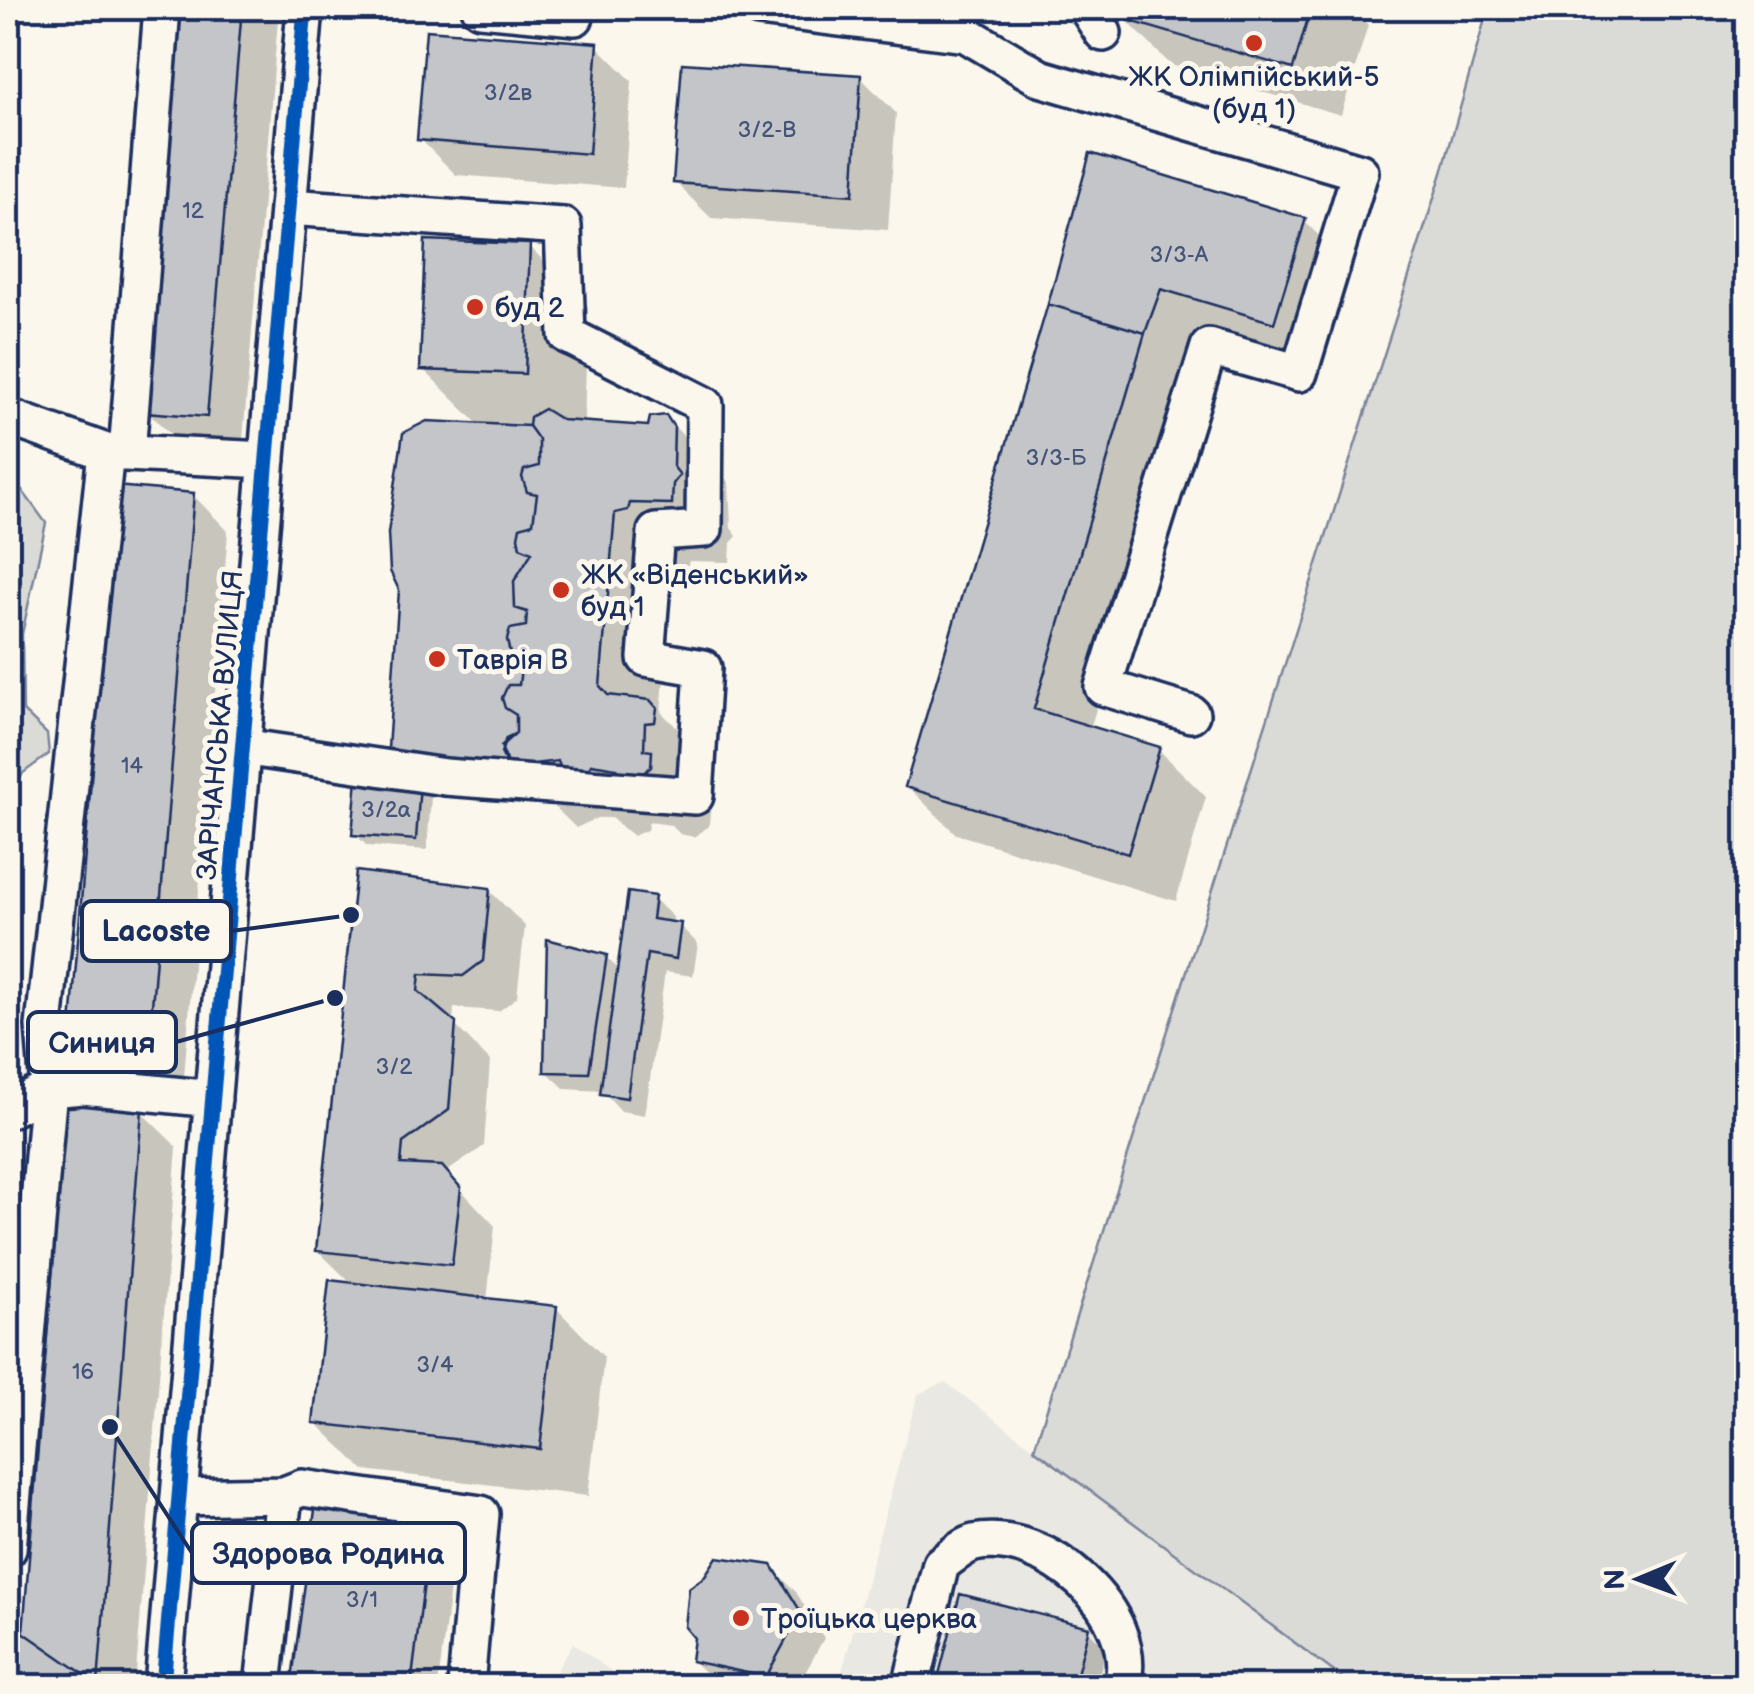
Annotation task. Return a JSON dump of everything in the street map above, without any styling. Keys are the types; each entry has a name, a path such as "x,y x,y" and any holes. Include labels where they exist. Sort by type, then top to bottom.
{"street":[{"path":"8,1550 50,1090 44,1026 117,452 162,8"},
{"name":"ЗАРІЧАНСЬКА ВУЛИЦЯ","path":"163,1686 305,8"},
{"path":"480,8 575,18"},
{"path":"759,8 966,34 1040,78 1360,172 1300,374 1210,348 1103,687 1191,714"},
{"path":"242,748 445,776 695,796 703,668 646,658 656,532 704,529 705,405 567,335 563,226 288,207"},
{"path":"8,418 117,452 267,460"},
{"path":"8,1110 50,1090 82,1086 213,1100"},
{"path":"179,1497 284,1495 302,1488 482,1514 466,1686"},
{"path":"263,1686 284,1495"},
{"path":"911,1686 941,1564 971,1544 1004,1542 1054,1561 1088,1588 1116,1621 1122,1686"}],"shaded area":[{"path":"1488,8 1746,8 1746,1686 1353,1686 1034,1449 1442,173"},
{"path":"8,471 46,523 22,634 23,711 47,734 49,754 23,773 8,803"},
{"path":"945,1382 1353,1686 838,1686 918,1394"},
{"path":"573,1643 631,1686 547,1686"}],"building":[{"path":"179,8 242,8 207,417 145,412"},
{"name":"ЖК Олімпійський-5 (буд 1)","path":"1123,8 1311,8 1293,69 1120,18"},
{"path":"426,30 598,43 589,154 417,140"},
{"path":"682,63 861,75 853,195 673,183"},
{"path":"1090,153 1306,218 1274,323 1161,289 1145,333 1048,304"},
{"name":"буд 2","path":"425,240 530,244 525,374 420,370"},
{"path":"1048,304 1145,333 1034,709 1160,747 1128,854 905,787"},
{"name":"ЖК «Віденський» буд 1","path":"544,409 562,420 648,426 650,417 666,415 674,427 673,466 680,475 673,484 672,504 630,503 628,510 615,513 600,686 608,695 650,700 657,708 655,722 645,723 644,750 652,751 651,767 634,780 618,775 617,768 591,764 589,771 564,776 558,761 508,767 501,753 506,738 516,733 516,715 505,708 502,698 508,685 519,685 522,660 510,654 507,640 510,629 526,626 527,612 515,608 514,581 532,552 520,547 518,537 520,527 533,523 537,494 527,492 522,477 524,470 539,466 539,440 529,426 530,417"},
{"path":"427,421 529,426 539,440 539,466 524,470 522,477 527,492 537,494 533,523 520,527 518,537 520,547 532,552 514,581 515,608 527,612 526,626 510,629 507,640 510,654 522,660 519,685 508,685 502,698 505,708 516,715 516,733 501,746 508,767 399,762 388,749 399,590 390,571 388,533 403,433"},
{"path":"115,486 194,493 149,1043 70,1037"},
{"path":"357,778 420,783 416,840 352,835"},
{"path":"356,871 490,888 483,961 463,976 420,974 418,991 456,1023 449,1110 403,1143 401,1164 442,1166 461,1188 452,1265 316,1251"},
{"path":"628,892 655,896 652,919 681,923 676,959 647,954 627,1098 600,1094"},
{"path":"547,939 607,955 589,1073 544,1072"},
{"path":"66,1103 142,1109 98,1684 23,1632"},
{"path":"329,1280 557,1306 540,1449 313,1423"},
{"path":"317,1495 433,1512 411,1686 291,1686"},
{"path":"717,1557 772,1565 801,1612 766,1677 691,1661 694,1638 685,1627 689,1588 704,1577"},
{"path":"960,1594 1089,1627 1074,1686 936,1686"},
{"path":"23,1632 98,1684 8,1686 8,1640"}],"cycle path":[{"path":"163,1686 305,8"}],"place":[{"name":"ЖК Олімпійський-5 (буд 1)","path":"1254,43"},
{"name":"буд 2","path":"475,307"},
{"name":"ЖК «Віденський» буд 1","path":"561,590"},
{"name":"Таврія В","path":"437,659"},
{"name":"Lacoste","path":"351,915"},
{"name":"Синиця","path":"335,998"},
{"name":"Здорова Родина","path":"110,1427"},
{"name":"Троїцька церква","path":"741,1618"}]}
